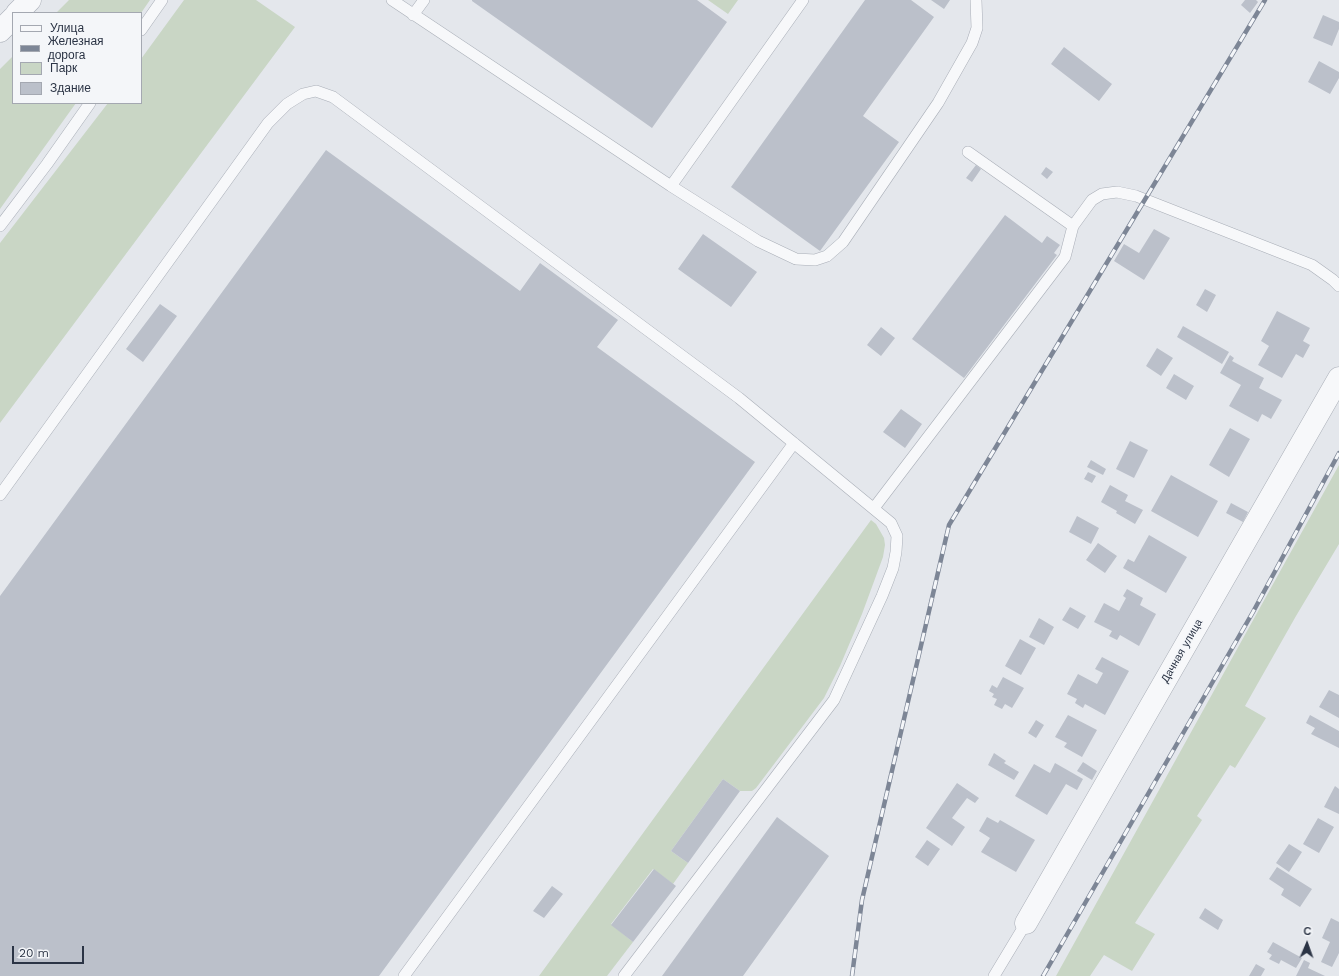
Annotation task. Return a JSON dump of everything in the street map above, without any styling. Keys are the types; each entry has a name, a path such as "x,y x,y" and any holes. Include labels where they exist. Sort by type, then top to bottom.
{"street":[{"path":"18,12 30,0"},
{"path":"0,31 12,19"},
{"name":"Дачная улица","path":"1026,923 1339,378"}],"lane":[{"path":"142,29 162,0"},
{"path":"392,0 671,186 758,241 796,259 815,260 827,256 842,242 938,103 972,43 977,28 976,0"},
{"path":"413,15 424,0"},
{"path":"671,186 802,0"},
{"path":"0,495 268,123 287,104 303,94 316,92 332,97 339,102 738,398 891,523 897,536 893,568 882,596 834,700 624,976"},
{"path":"0,226 47,164 89,104"},
{"path":"968,152 1073,226"},
{"path":"874,508 1065,256 1073,226 1092,200 1102,194 1117,192 1136,196 1312,265 1339,286"},
{"path":"404,976 794,443"},
{"path":"994,976 1026,923"}],"green space":[{"path":"69,0 150,0 142,12 57,12"},
{"path":"184,0 256,0 295,27 0,423 0,243 107,104 142,104 142,58"},
{"path":"708,0 738,0 728,14"},
{"path":"12,57 12,104 75,104 0,209 0,69"},
{"path":"1339,465 1339,544 1245,706 1266,718 1235,768 1230,765 1197,816 1202,820 1135,923 1155,934 1132,971 1104,955 1090,976 1056,976"},
{"path":"871,520 876,524 884,538 885,545 883,557 862,614 840,666 824,698 756,788 752,791 740,791 723,779 671,851 688,863 673,884 653,869 611,924 633,942 607,976 539,976"}],"building":[{"path":"472,0 697,0 727,22 652,128"},
{"path":"865,0 911,0 934,17 863,116 899,142 820,251 731,187"},
{"path":"931,0 950,0 944,9"},
{"path":"1245,0 1256,0 1258,2 1250,13 1241,5"},
{"path":"1323,15 1339,22 1339,29 1332,46 1313,38"},
{"path":"1064,47 1112,84 1099,101 1051,64"},
{"path":"1319,61 1339,72 1339,78 1330,94 1308,82"},
{"path":"326,150 520,291 540,263 618,320 597,347 755,462 379,976 0,976 0,596"},
{"path":"976,165 981,169 972,182 966,178"},
{"path":"1046,167 1053,172 1047,179 1041,174"},
{"path":"1005,215 1042,243 1047,236 1060,245 1054,253 1057,255 964,378 912,339"},
{"path":"1154,229 1170,238 1144,280 1114,261 1124,244 1139,253"},
{"path":"703,234 757,272 731,307 678,269"},
{"path":"1205,289 1216,295 1207,312 1196,305"},
{"path":"160,304 177,316 143,362 126,349"},
{"path":"1277,311 1310,328 1303,341 1310,345 1303,358 1296,354 1282,378 1258,365 1269,346 1261,341"},
{"path":"1183,326 1229,352 1222,364 1177,337"},
{"path":"881,327 895,338 881,356 867,345"},
{"path":"1157,348 1173,358 1161,376 1146,366"},
{"path":"1230,355 1234,358 1232,361 1264,378 1259,388 1282,400 1271,419 1262,414 1258,422 1229,406 1241,385 1220,373"},
{"path":"1174,374 1194,386 1186,400 1166,388"},
{"path":"901,409 922,424 905,448 883,432"},
{"path":"1230,428 1250,439 1229,477 1209,465"},
{"path":"1130,441 1148,450 1134,478 1116,469"},
{"path":"1091,460 1106,469 1103,475 1087,467"},
{"path":"1088,472 1096,476 1092,483 1084,479"},
{"path":"1171,475 1218,501 1198,537 1151,511"},
{"path":"1110,485 1128,495 1125,501 1143,510 1135,524 1101,502"},
{"path":"1231,503 1248,512 1243,522 1226,513"},
{"path":"1077,516 1099,528 1091,544 1069,532"},
{"path":"1149,535 1187,557 1166,593 1123,568 1128,559 1134,562"},
{"path":"1098,543 1117,556 1105,573 1086,560"},
{"path":"1127,589 1143,598 1140,605 1156,614 1139,646 1120,635 1117,640 1109,636 1112,631 1094,622 1104,603 1119,611 1126,598 1123,596"},
{"path":"1070,607 1086,616 1078,629 1062,620"},
{"path":"1039,618 1054,627 1044,645 1029,637"},
{"path":"1020,639 1036,648 1021,675 1005,666"},
{"path":"1102,657 1129,671 1105,715 1085,704 1083,708 1075,703 1077,699 1067,694 1078,674 1097,684 1103,673 1095,669"},
{"path":"1003,677 1024,688 1012,708 1005,704 1002,709 994,705 997,699 992,697 994,694 989,691 992,685 997,688"},
{"path":"1329,690 1339,695 1339,718 1319,707"},
{"path":"1068,715 1097,730 1082,757 1064,747 1067,743 1055,737"},
{"path":"1310,715 1339,731 1339,748 1311,734 1315,728 1306,723"},
{"path":"1036,720 1044,725 1036,738 1028,733"},
{"path":"994,753 1006,761 1004,763 1019,772 1014,780 988,765"},
{"path":"1083,762 1097,771 1092,780 1077,771"},
{"path":"1055,763 1083,779 1077,790 1066,784 1047,815 1015,796 1034,764 1050,773"},
{"path":"723,779 740,791 688,863 671,851"},
{"path":"957,783 979,798 975,803 967,798 952,818 965,827 952,846 926,828"},
{"path":"1335,786 1339,789 1339,814 1324,807"},
{"path":"777,817 829,856 743,976 662,976"},
{"path":"987,817 998,823 1000,820 1035,840 1016,872 981,852 990,838 979,831"},
{"path":"1318,818 1334,827 1319,853 1303,844"},
{"path":"927,840 940,849 928,866 915,857"},
{"path":"1289,844 1302,852 1289,872 1276,863"},
{"path":"1277,867 1312,889 1300,907 1281,895 1284,889 1269,879"},
{"path":"654,869 676,886 633,942 611,925"},
{"path":"552,886 563,894 544,918 533,911"},
{"path":"1205,908 1223,920 1218,930 1199,918"},
{"path":"1331,918 1339,922 1339,953 1332,967 1321,962 1330,942 1322,938"},
{"path":"1273,942 1302,958 1296,968 1281,960 1279,964 1269,959 1272,955 1267,952"},
{"path":"1304,960 1310,963 1308,968 1325,976 1296,976"},
{"path":"1256,964 1265,969 1261,976 1249,976"}],"railway":[{"path":"852,976 862,900 949,525 1265,0"},
{"path":"1043,976 1253,612 1339,453"}]}
